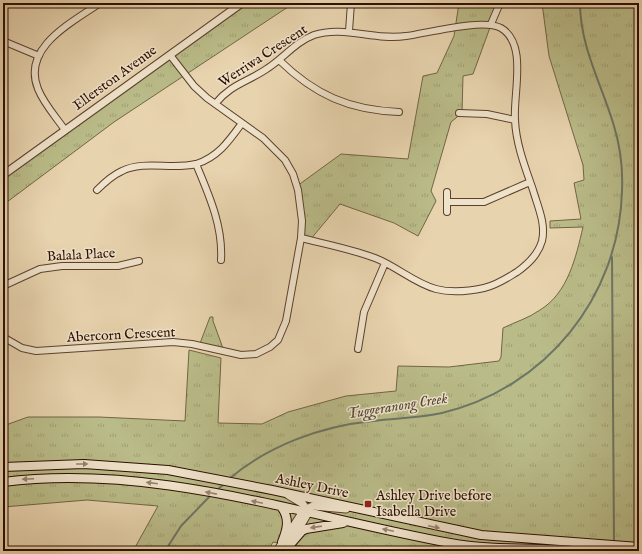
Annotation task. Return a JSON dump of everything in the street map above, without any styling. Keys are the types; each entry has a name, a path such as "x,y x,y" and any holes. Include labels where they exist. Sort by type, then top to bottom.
{"main road":[{"name":"Ashley Drive","path":"3,467 84,464 168,470 283,492 481,535 628,548 639,547"},
{"name":"Ashley Drive","path":"3,482 53,478 94,478 135,481 191,489 282,508 305,511 451,543 585,551"},
{"path":"282,508 288,519 286,546"},
{"path":"286,546 306,528 350,522"}],"street":[{"path":"65,130 38,90 35,73 39,56 47,43 55,36 100,3"},
{"name":"Ellerston Avenue","path":"4,171 65,130 242,3"},
{"path":"349,31 351,3"},
{"path":"301,238 360,253 385,263 426,285 446,291 485,288 503,281 531,261 541,242 543,232 541,216 520,148 515,120 516,49 508,33 500,27 491,24 500,3"},
{"name":"Werriwa Crescent","path":"216,104 232,88 266,70 292,48 309,37 329,31 349,31 391,38 480,24 491,24"},
{"path":"3,41 39,56"},
{"name":"Abercorn Crescent","path":"3,338 22,348 36,351 173,342 192,344 241,355 256,354 270,347 283,331 301,238 301,204 293,174 275,148 194,86 170,55"},
{"path":"279,60 303,82 327,96 354,106 399,112"},
{"path":"459,113 487,114 515,120"},
{"path":"97,190 118,172 132,167 180,167 196,164 212,157 222,149 242,123"},
{"path":"196,164 217,218 222,248 221,260"},
{"path":"447,202 484,202 530,182"},
{"path":"447,192 447,212"},
{"name":"Balala Place","path":"3,286 40,269 62,266 118,266 139,261"},
{"path":"358,349 364,312 385,263"},
{"path":"283,492 300,501 305,511"},
{"path":"277,551 286,546 305,511 312,506 363,510"}],"green space":[{"path":"235,3 294,3 114,122 3,205 3,175 170,55"},
{"path":"459,3 499,3 473,74 463,76 462,113 451,122 431,191 436,201 418,236 394,223 340,204 310,240 301,238 297,186 341,154 408,159 423,76 437,73 454,36"},
{"path":"542,3 639,3 639,551 335,551 273,542 268,551 133,551 158,506 87,500 3,507 3,426 28,417 99,417 185,421 189,350 221,358 218,423 262,424 288,412 346,396 396,391 398,366 449,367 499,361 501,357 503,328 536,313 550,303 558,294 574,262 583,227 550,228 550,221 581,219 574,183 584,180 583,165 549,56"},
{"path":"210,317 213,317 213,321 224,351 199,346"}],"waterway":[{"name":"Tuggeranong Creek","path":"229,479 261,456 279,447 297,439 335,427 442,413 479,401 514,383 544,360 570,332 591,301 607,267 618,230 622,191 618,142 609,111 592,66 584,35 580,3"},
{"path":"612,257 614,542"},
{"name":"Tuggeranong Creek","path":"216,491 225,483"},
{"name":"Tuggeranong Creek","path":"165,551 181,526 211,495"}],"place":[{"name":"Ashley Drive before Isabella Drive","path":"368,504"}]}
